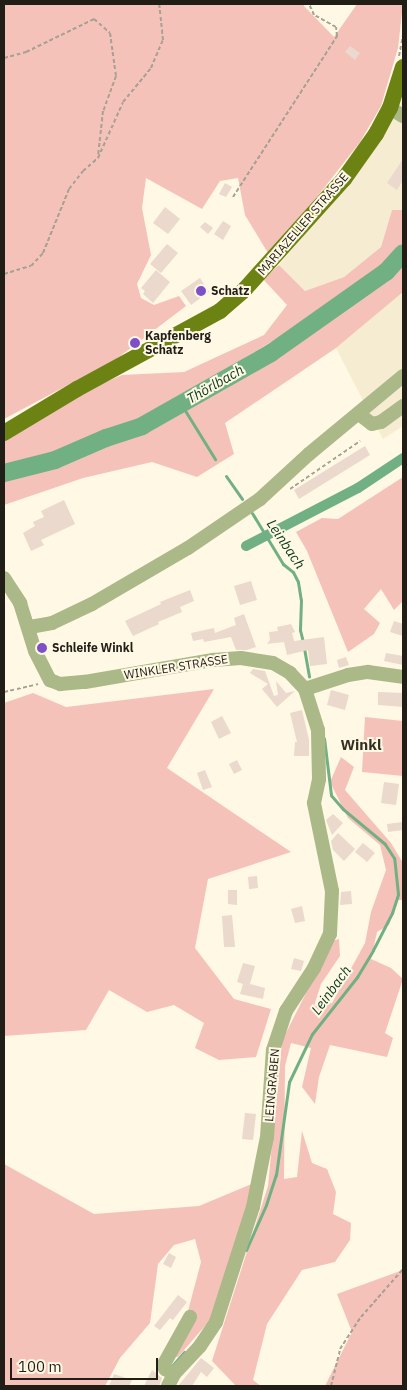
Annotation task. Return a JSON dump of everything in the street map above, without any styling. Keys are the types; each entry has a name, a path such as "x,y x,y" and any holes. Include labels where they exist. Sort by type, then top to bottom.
{"main road":[{"name":"MARIAZELLER STRASSE","path":"4,433 77,389 220,311 257,277 344,179 376,134 397,112 400,64"}],"street":[{"path":"30,628 52,623 92,604 188,548 260,499 309,454 360,414 403,376"},
{"path":"360,414 372,424 381,422 403,406"},
{"path":"4,578 20,603 30,628 36,651 50,680"},
{"name":"WINKLER STRASSE","path":"50,680 60,684 85,682 213,660 241,658 273,663 290,673 305,688"},
{"path":"305,688 348,675 368,672 403,677"},
{"name":"LEINGRABEN","path":"170,1376 200,1346 212,1328 253,1207 267,1137 273,1050 286,1010 314,968 330,934 332,891 314,803 319,779 318,730 305,688"},
{"path":"170,1376 164,1364 190,1317"}],"path":[{"path":"4,274 31,266 43,253 70,189 83,171 98,158 123,102 151,68 163,40 159,4"},
{"path":"233,198 336,36 336,27 314,15 309,4"},
{"path":"4,58 26,52 94,19 110,34 116,76 103,111 98,158"},
{"path":"400,64 403,35"},
{"path":"285,492 360,441"},
{"path":"4,692 19,690 50,680"},
{"path":"331,1386 340,1349 362,1317 403,1270"}],"shaded area":[{"path":"4,4 304,4 334,37 357,4 403,4 398,48 381,106 360,142 306,211 268,253 245,215 238,178 220,181 202,209 146,178 142,208 151,255 137,284 141,298 154,305 179,296 186,306 115,360 4,419"},
{"path":"403,84 403,210 392,210 381,247 344,277 305,291 279,265 330,204"},
{"path":"392,210 403,210 403,246 394,257 311,318 161,408 77,447 4,469 4,438 97,386 122,375 184,372 264,335 287,305 263,279 279,265 305,291 344,277 381,247"},
{"path":"403,261 403,292 336,348 225,423 234,454 197,477 152,462 83,478 4,505 4,479 60,467 146,430 205,399 317,330 390,276"},
{"path":"403,292 403,426 383,439 336,348"},
{"path":"403,477 403,601 394,610 381,589 364,609 380,623 374,634 348,652 307,551 296,532 322,518 338,519"},
{"path":"214,689 167,768 291,852 208,879 195,948 234,999 271,1009 256,1057 219,1060 195,1048 204,1023 174,1005 147,1012 109,990 86,1030 4,1036 4,703 33,693 66,707"},
{"path":"365,717 403,721 403,776 362,772"},
{"path":"341,757 354,767 345,790 391,843 403,863 403,900 397,900 389,925 377,932 371,959 391,968 403,979 385,1033 393,1038 387,1057 330,1045 319,1077 315,1104 302,1087 311,1048 291,1043 285,1066 284,1179 297,1177 302,1131 312,1163 327,1169 336,1192 333,1214 351,1223 350,1240 335,1262 302,1270 267,1324 253,1380 261,1386 236,1386 212,1361 268,1186 282,1041 332,941 339,939 340,956 321,984 314,1006 332,1003 365,943 371,912 386,870 380,845 348,818 330,782"},
{"path":"4,1164 94,1214 199,1206 254,1183 211,1319 178,1357 173,1357 193,1318 188,1311 201,1262 195,1239 174,1245 158,1264 150,1323 120,1358 105,1386 4,1386"},
{"path":"403,1270 403,1386 325,1386 352,1332 337,1294"}],"building":[{"path":"350,46 360,53 355,60 345,52"},
{"path":"403,159 403,180 397,190 387,183"},
{"path":"225,183 232,187 226,197 219,194"},
{"path":"165,207 180,219 168,234 153,223"},
{"path":"223,221 231,226 223,240 214,234"},
{"path":"205,222 213,228 208,234 200,227"},
{"path":"167,244 178,253 161,273 150,264"},
{"path":"156,270 170,282 153,303 143,294 145,291 141,288"},
{"path":"200,278 209,292 191,305 181,291"},
{"path":"365,446 370,455 299,499 294,490"},
{"path":"64,500 75,524 41,540 44,545 31,551 23,533 35,526 33,522 44,517 41,511"},
{"path":"251,581 257,600 240,605 234,586"},
{"path":"190,590 194,601 180,607 182,612 158,622 159,624 133,636 125,621 161,604 160,602"},
{"path":"244,614 256,647 247,650 236,650 231,637 204,642 203,639 193,641 191,633 214,628 215,633 236,625 234,618"},
{"path":"394,621 403,624 403,636 390,632"},
{"path":"291,624 295,632 292,633 294,641 324,637 327,664 310,666 308,650 287,655 284,642 267,644 270,640 269,632 278,631 277,627"},
{"path":"386,653 403,656 403,665 384,661"},
{"path":"346,657 349,665 339,668 337,660"},
{"path":"253,669 265,671 274,696 278,695 276,681 286,693 295,691 277,707 262,689 268,684 250,673"},
{"path":"331,690 349,695 345,710 327,705"},
{"path":"378,692 403,693 403,707 378,705"},
{"path":"302,710 309,740 309,756 294,756 295,742 297,742 290,713"},
{"path":"222,716 231,733 219,739 211,722"},
{"path":"237,760 242,770 234,774 229,764"},
{"path":"205,770 212,787 203,790 197,773"},
{"path":"384,782 399,784 396,805 381,803"},
{"path":"333,814 343,823 332,835 326,820"},
{"path":"403,822 403,830 388,832 387,824"},
{"path":"338,833 355,849 344,861 333,850 331,841"},
{"path":"363,843 375,853 367,862 355,852"},
{"path":"257,876 258,888 249,889 248,877"},
{"path":"228,890 237,890 237,905 228,904"},
{"path":"351,891 352,904 340,905 341,892"},
{"path":"302,906 305,921 295,923 291,909"},
{"path":"232,915 235,947 224,947 222,916"},
{"path":"294,958 304,961 301,971 291,969"},
{"path":"243,963 255,966 250,984 265,988 263,999 240,994 243,984 237,982"},
{"path":"245,1113 256,1114 253,1140 242,1139"},
{"path":"169,1253 176,1257 171,1268 163,1264"},
{"path":"178,1295 187,1302 173,1320 170,1318 160,1330 154,1326"},
{"path":"201,1358 214,1368 207,1377 201,1372 192,1386 178,1386"},
{"path":"152,1370 162,1378 159,1386 144,1386"},
{"path":"114,1374 132,1380 129,1386 109,1386"}],"waterway":[{"name":"Thörlbach","path":"4,473 55,460 106,438 142,426 271,353 386,272 403,253"},
{"name":"Leinbach","path":"181,404 215,459"},
{"path":"246,546 358,488 403,458"},
{"name":"Leinbach","path":"226,476 242,499"},
{"name":"Leinbach","path":"252,513 283,564 293,572 298,582 301,600 300,630 303,642"},
{"name":"Leinbach","path":"304,648 309,677"},
{"name":"Leinbach","path":"246,1250 266,1205 276,1175 289,1082 312,1034 357,977 373,950 392,913 398,894 394,858 385,844 343,809 331,795 324,738"},
{"name":"Leinbach","path":"171,1367 184,1352"}],"place":[{"name":"Schatz","path":"201,291"},
{"name":"Kapfenberg Schatz","path":"135,343"},
{"name":"Schleife Winkl","path":"42,648"}],"district":[{"name":"Winkl","path":"361,745"}]}
